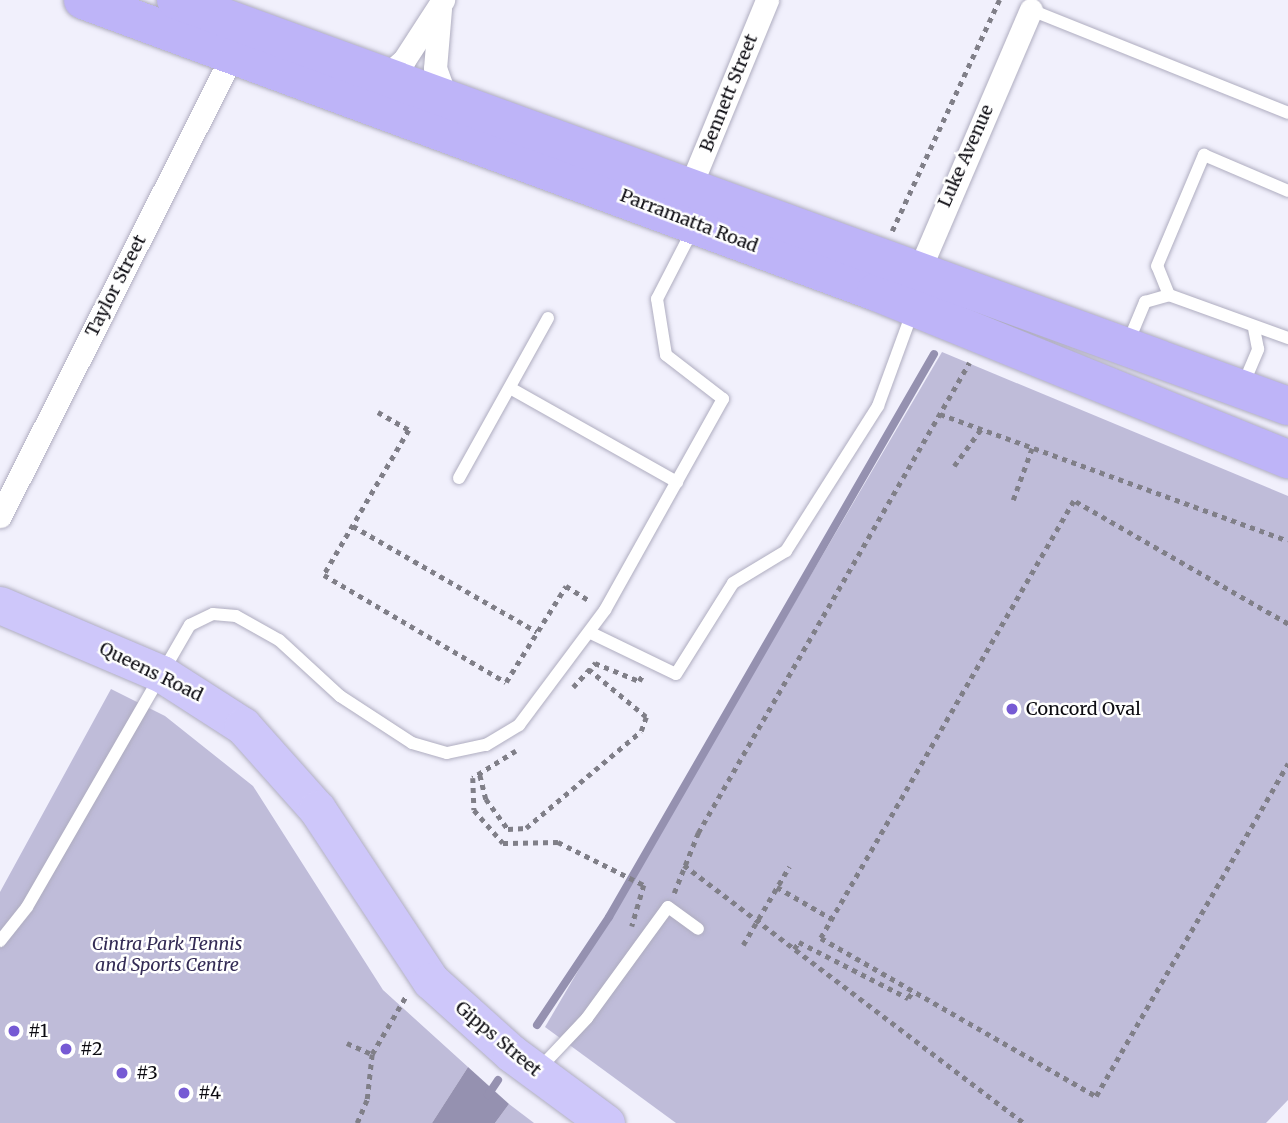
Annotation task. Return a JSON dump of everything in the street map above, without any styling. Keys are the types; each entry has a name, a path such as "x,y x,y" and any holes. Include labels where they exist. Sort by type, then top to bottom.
{"highway":[{"name":"Parramatta Road","path":"83,0 695,224 913,294 1127,347 1288,406"},
{"name":"Parramatta Road","path":"176,0 388,74 690,187 1112,389 1288,459"},
{"path":"1112,389 1127,347"}],"main road":[{"name":"Queens Road","path":"0,605 162,674 243,726 282,764 401,942"},
{"name":"Gipps Street","path":"401,942 468,1017 607,1123"}],"street":[{"name":"Bennett Street","path":"690,187 767,0"},
{"path":"388,74 442,4"},
{"path":"442,4 435,68 444,96"},
{"name":"Luke Avenue","path":"913,294 1031,10"},
{"name":"Taylor Street","path":"0,516 232,56"}],"lane":[{"path":"1031,10 1288,113"},
{"path":"1169,295 1157,266 1203,155 1288,191"},
{"path":"0,941 27,907 190,625 214,614 236,616 279,640 340,696 392,730 447,753 485,745 519,725 591,633 723,399 666,355 657,299 695,224"},
{"path":"591,633 676,674 733,583 786,551 878,406 913,294"},
{"path":"1127,347 1145,302 1169,295 1254,329 1288,338"},
{"path":"459,478 548,318"},
{"path":"1242,389 1258,349 1254,329"},
{"path":"510,388 677,482"},
{"path":"537,1072 587,1018 668,907 698,929"}],"path":[{"path":"892,231 999,0"},
{"path":"668,907 684,865 973,356"},
{"path":"378,412 409,430 324,575 506,682 566,586 605,610"},
{"path":"940,414 1288,541"},
{"path":"954,466 981,429"},
{"path":"1013,500 1032,448"},
{"path":"1288,624 1074,501 821,938 1096,1096 1288,763"},
{"path":"353,526 538,632"},
{"path":"570,690 595,663 639,681 649,661"},
{"path":"480,775 486,799 508,829 526,828 641,731 646,718 589,670"},
{"path":"524,742 473,778 474,810 503,843 558,842 615,868 644,885"},
{"path":"684,865 1024,1123"},
{"path":"743,945 789,867"},
{"path":"777,887 832,919"},
{"path":"794,949 799,942 908,998 912,991"},
{"path":"357,1123 367,1099 372,1054 403,1000"},
{"path":"347,1043 372,1054"}],"green space":[{"name":"Concord Oval","path":"942,352 1288,496 1288,1100 1266,1123 676,1123 545,1027"},
{"name":"Cintra Park Tennis and Sports Centre","path":"111,689 165,716 253,786 383,990 468,1067 432,1123 0,1123 0,892"},
{"path":"509,1104 534,1123 495,1123"}],"shaded area":[{"path":"468,1067 509,1104 495,1123 432,1123"}],"waterway":[{"path":"537,1025 609,917 934,354"},
{"path":"488,1095 498,1080"}],"place":[{"name":"Concord Oval","path":"1012,709"},
{"name":"#1","path":"14,1031"},
{"name":"#2","path":"66,1049"},
{"name":"#3","path":"122,1073"},
{"name":"#4","path":"184,1093"}]}
